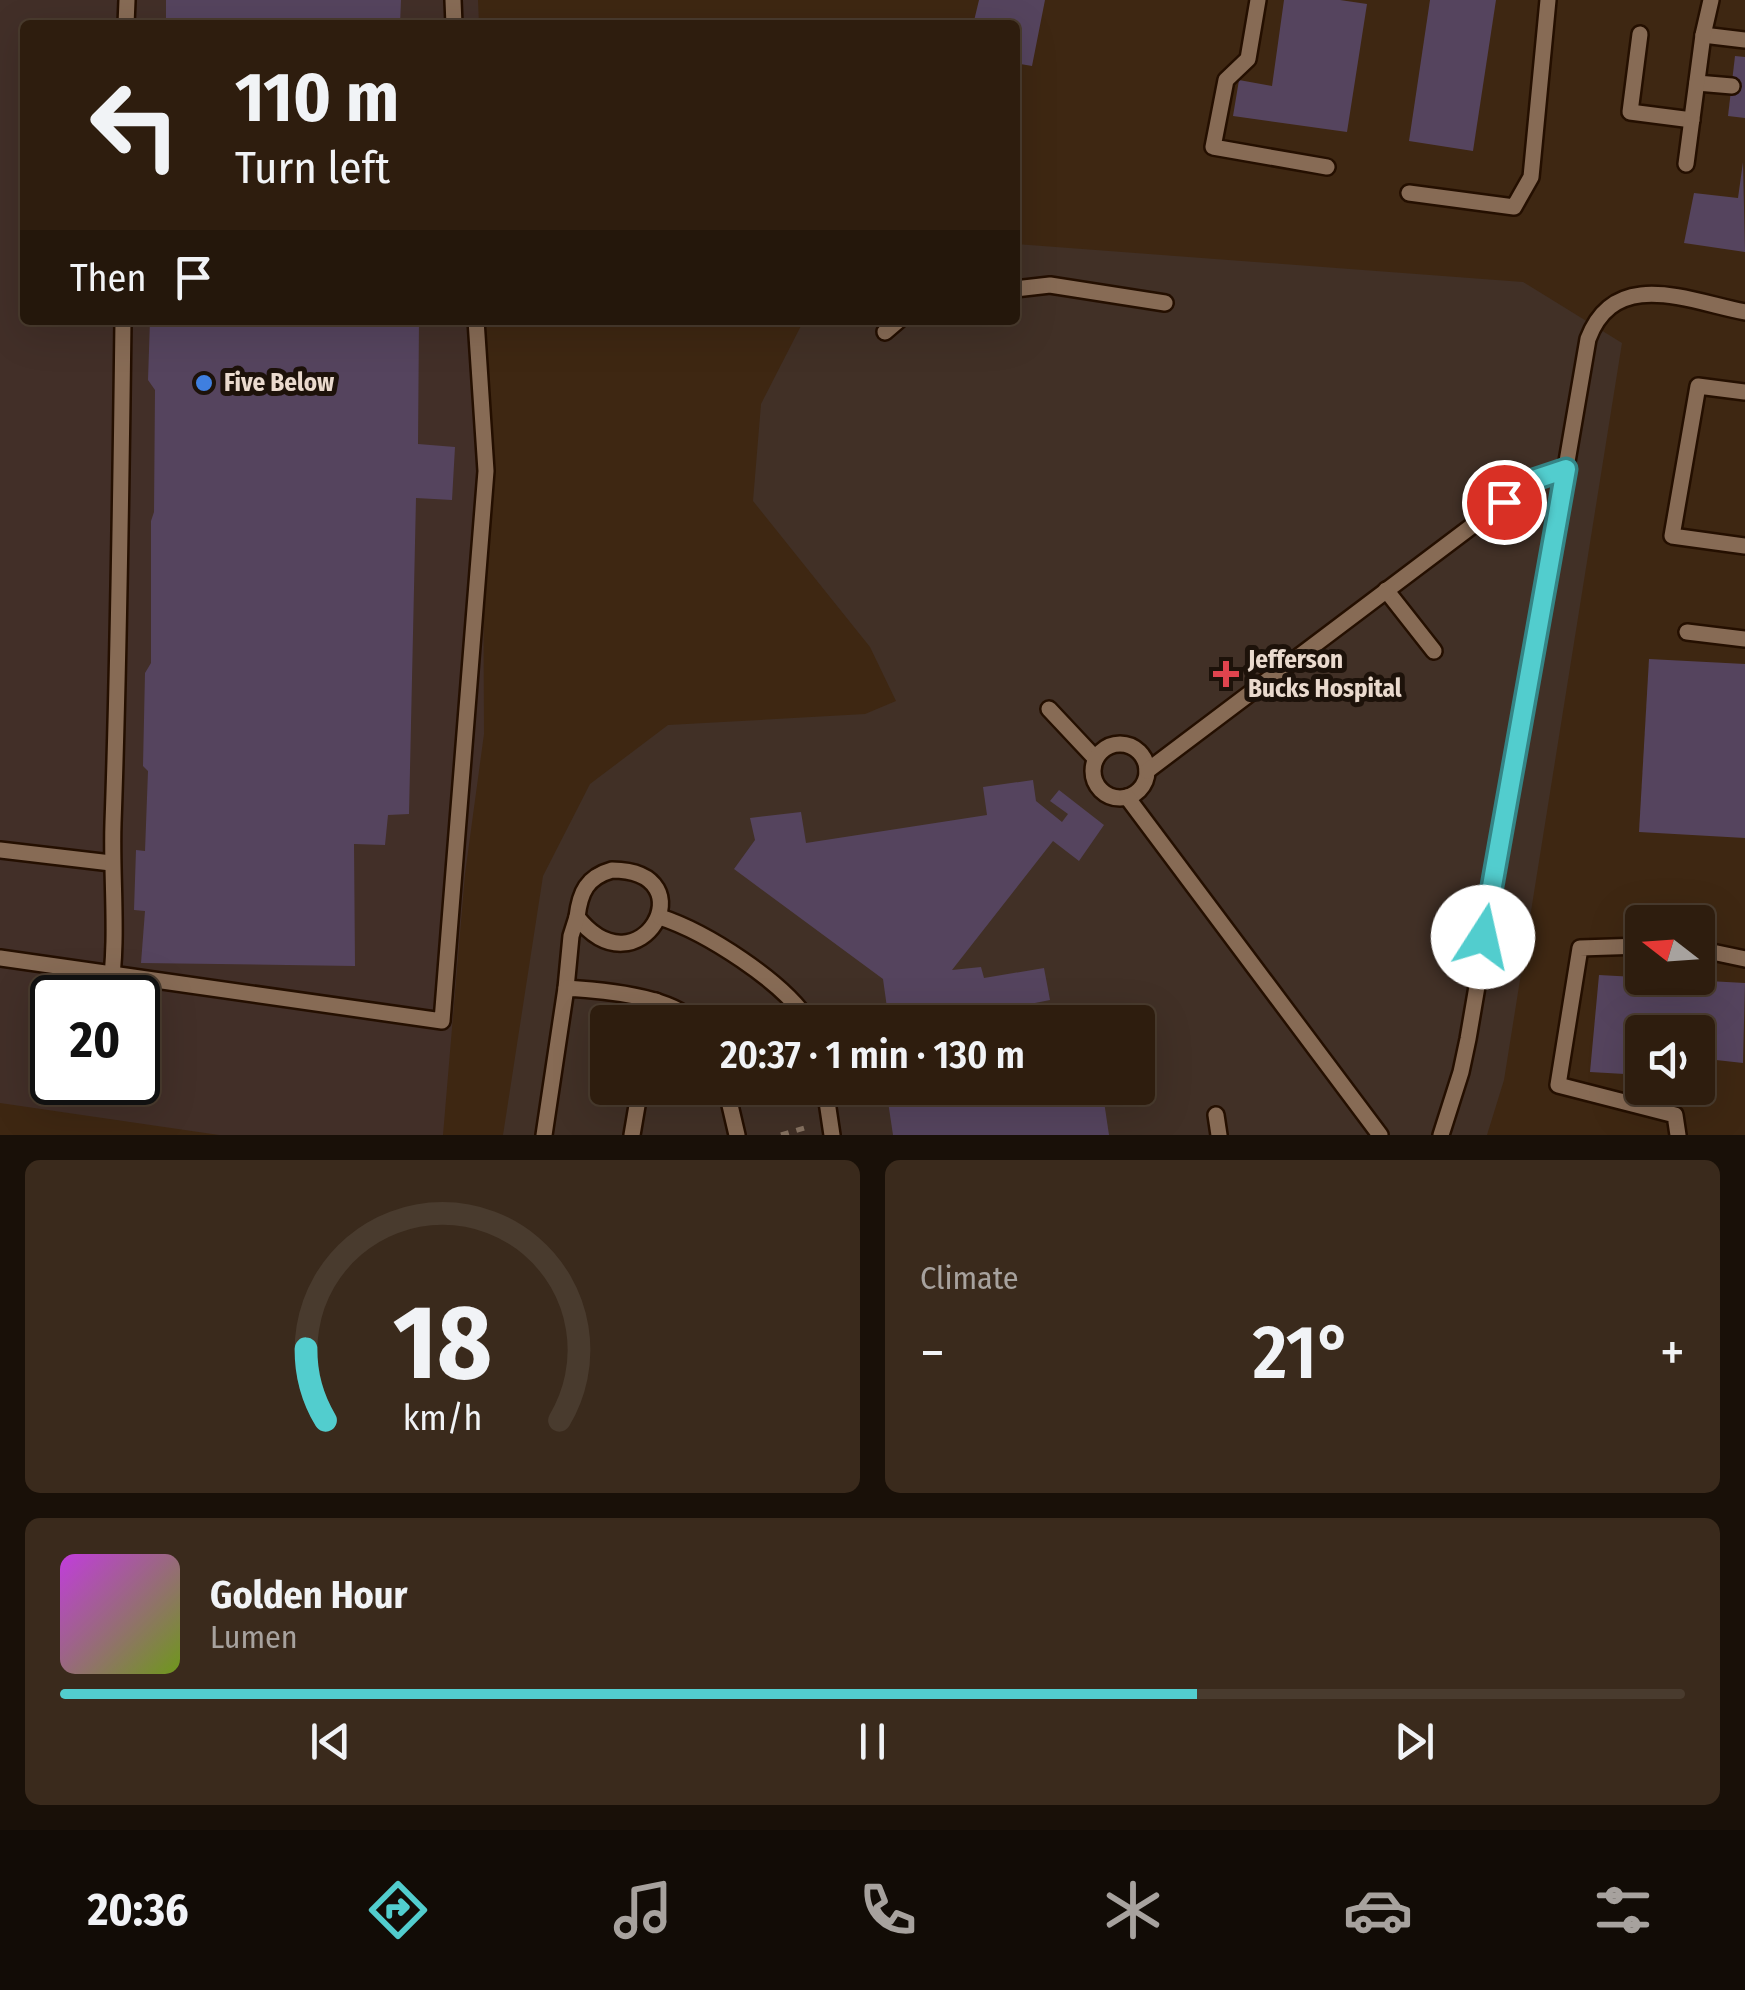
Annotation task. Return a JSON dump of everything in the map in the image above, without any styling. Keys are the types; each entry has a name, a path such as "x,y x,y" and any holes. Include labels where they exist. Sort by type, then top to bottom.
{"lane":[{"path":"1258,0 1248,59 1226,80 1214,147 1327,167"},
{"path":"1408,193 1514,207 1531,178 1548,0"},
{"path":"1686,164 1703,35 1712,0"},
{"path":"1640,34 1630,112 1692,120"},
{"path":"1703,35 1745,40"},
{"path":"1697,82 1732,86"},
{"path":"1020,288 1050,285 1165,303"},
{"path":"1440,1135 1468,1038 1588,339 1604,308 1618,298 1638,294 1745,312"},
{"path":"114,974 111,862 120,618 123,325"},
{"path":"0,958 442,1022 486,471 476,325"},
{"path":"884,332 893,325"},
{"path":"1745,392 1698,386 1672,536 1745,546"},
{"path":"1147,772 1137,751 1122,744 1106,747 1095,758 1093,774 1100,789 1114,797 1127,797 1140,790 1147,772 1386,590 1533,480 1566,469"},
{"path":"1386,590 1434,651"},
{"path":"1687,632 1745,639"},
{"path":"1049,709 1095,758"},
{"path":"1127,797 1380,1135"},
{"path":"0,850 111,862"},
{"path":"544,1135 579,898 598,874 612,870 633,872 652,883 661,900 660,916 650,933 620,943 594,935 578,917"},
{"path":"660,916 708,936 797,1005"},
{"path":"1625,947 1580,948 1558,1085 1675,1115 1678,1135"},
{"path":"1715,953 1745,959"},
{"path":"566,988 666,1005"},
{"path":"655,1005 656,1001"},
{"path":"632,1135 637,1105"},
{"path":"730,1105 737,1135"},
{"path":"1216,1115 1219,1135"}],"path":[{"path":"780,1135 831,1128"}],"shaded area":[{"path":"0,0 478,0 479,20 20,20 20,325 482,325 484,734 465,874 443,1135 219,1135 0,1103"},
{"name":"Jefferson Bucks Hospital","path":"1020,244 1523,282 1622,343 1504,1080 1487,1135 503,1135 543,876 590,784 668,725 865,714 896,701 870,647 753,501 761,404 801,325 1020,325"}],"building":[{"path":"166,0 401,0 400,20 166,20"},
{"path":"979,0 1045,0 1032,66 1020,64 1020,20 974,20"},
{"path":"1284,0 1367,4 1347,132 1233,116 1239,80 1272,86"},
{"path":"1430,0 1496,0 1473,151 1409,141"},
{"path":"1735,56 1745,57 1745,118 1728,116"},
{"path":"1743,162 1745,252 1684,243 1694,193 1738,198"},
{"path":"150,325 419,325 418,444 455,447 452,500 416,498 409,814 388,815 385,845 354,844 355,966 141,963 145,911 134,910 136,850 145,851 145,673 151,663 155,390 148,380"},
{"path":"1649,659 1745,664 1745,838 1639,832"},
{"path":"1033,780 1036,801 1062,822 1068,814 1050,801 1059,790 1104,825 1079,861 1053,841 952,970 981,967 984,978 1044,968 1050,1000 1025,1005 887,1005 883,979 734,869 755,840 750,818 801,812 806,843 987,815 983,787"},
{"path":"1599,975 1625,976 1625,995 1715,995 1715,981 1745,983 1743,1063 1715,1060 1715,1015 1625,1015 1625,1074 1590,1072"},
{"path":"889,1105 1105,1105 1109,1135 893,1135"}],"place":[{"name":"Five Below","path":"204,383"},
{"name":"Jefferson Bucks Hospital","path":"1226,674"}],"route":[{"path":"1483,937 1566,469 1533,480 1504,502"}]}
